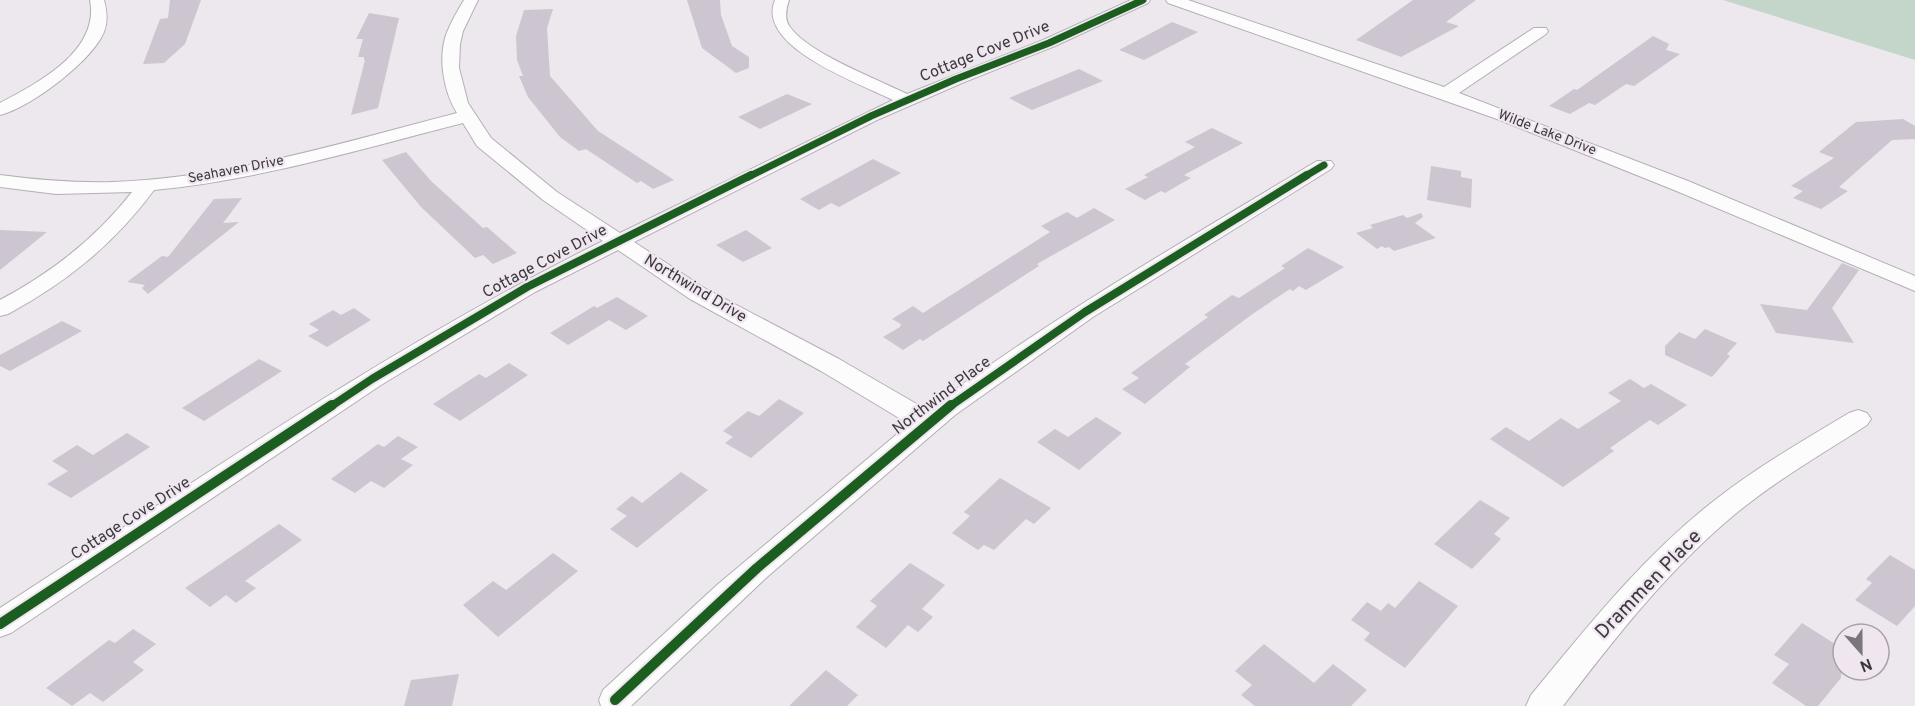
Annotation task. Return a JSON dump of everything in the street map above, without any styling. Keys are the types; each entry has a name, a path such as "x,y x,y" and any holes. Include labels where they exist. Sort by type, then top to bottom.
{"street":[{"path":"0,110 65,68 85,49 95,35 100,14 97,0"},
{"name":"Northwind Drive","path":"471,0 455,31 450,59 456,94 484,142 519,172 616,242 698,294 830,365 928,423"},
{"path":"782,0 778,9 779,21 783,29 800,45 906,100"},
{"name":"Cottage Cove Drive","path":"0,624 431,342 527,287 906,100 1060,38 1143,0"},
{"name":"Wilde Lake Drive","path":"1173,0 1445,94 1673,182 1915,284"},
{"path":"1445,94 1540,31"},
{"name":"Seahaven Drive","path":"0,181 42,187 89,188 148,185 247,170 467,116"},
{"name":"Northwind Place","path":"615,700 681,635 776,551 928,423 1047,336 1119,289 1324,165"},
{"path":"0,309 46,283 90,251 113,230 148,185"},
{"name":"Drammen Place","path":"1543,706 1583,655 1660,566 1724,508 1788,462 1858,419"}],"green space":[{"path":"1723,0 1915,0 1915,60"}],"building":[{"path":"170,0 201,0 185,44 164,63 143,64 160,19 168,18"},
{"path":"687,0 720,0 721,15 732,46 749,57 749,68 736,73 702,48"},
{"path":"1413,0 1476,0 1446,22 1459,26 1401,57 1356,40"},
{"path":"553,9 547,28 550,76 598,131 674,180 653,189 641,181 637,183 586,149 579,151 560,137 528,97 519,76 523,76 517,60 516,36 524,10"},
{"path":"369,13 399,18 378,108 351,115 365,60 364,57 358,57 363,39 356,39"},
{"path":"1172,22 1198,32 1144,60 1119,50"},
{"path":"1653,36 1669,44 1666,50 1680,54 1634,86 1626,84 1595,105 1589,103 1570,114 1549,106 1574,89 1577,90"},
{"path":"1079,69 1103,81 1032,110 1009,98"},
{"path":"787,94 812,104 760,129 738,117"},
{"path":"1903,119 1915,126 1915,139 1892,140 1839,187 1848,191 1821,209 1793,198 1803,191 1791,186 1834,158 1819,152 1856,122"},
{"path":"1212,128 1243,143 1184,175 1191,178 1165,193 1161,191 1145,200 1125,189 1148,177 1144,175 1195,147 1185,142"},
{"path":"406,152 431,181 483,228 487,227 517,253 493,264 483,255 475,258 421,207 382,160"},
{"path":"873,159 901,173 839,207 831,203 819,210 800,199"},
{"path":"1431,166 1461,171 1461,177 1472,179 1471,208 1427,200"},
{"path":"242,198 223,223 239,222 148,294 142,288 145,285 127,282 162,256 168,257 214,199"},
{"path":"1094,208 1115,220 1037,264 1039,266 923,341 920,339 903,350 883,337 900,327 901,324 892,319 913,306 923,313 1050,232 1041,226 1067,212 1077,218"},
{"path":"1421,213 1423,217 1415,223 1436,238 1394,251 1382,246 1377,249 1356,233 1373,228 1370,225 1403,215 1407,218"},
{"path":"0,230 47,232 0,270"},
{"path":"746,230 772,248 743,262 716,245"},
{"path":"1308,248 1344,267 1306,290 1299,286 1293,291 1290,289 1254,313 1185,364 1190,367 1145,404 1122,389 1139,378 1131,373 1208,317 1204,315 1232,295 1239,298 1285,268 1281,266"},
{"path":"1842,263 1859,270 1832,308 1854,343 1776,333 1760,304 1807,310"},
{"path":"617,297 648,316 626,330 609,320 568,345 550,333 594,306 597,308"},
{"path":"354,308 371,320 327,347 308,336 319,330 309,324 333,310 341,315"},
{"path":"62,321 82,331 10,371 0,366 0,355"},
{"path":"1705,329 1737,343 1727,354 1730,356 1712,377 1665,355 1665,346 1679,332 1695,339"},
{"path":"259,359 282,371 204,421 182,408"},
{"path":"509,363 528,375 460,421 433,404 479,374 486,378"},
{"path":"1630,379 1644,388 1651,384 1687,405 1658,425 1650,420 1610,448 1614,451 1563,487 1490,439 1506,427 1529,441 1561,418 1578,429 1621,401 1608,393"},
{"path":"779,399 804,413 751,458 725,443 733,437 723,431 748,411 759,416"},
{"path":"1096,417 1122,433 1079,470 1037,442 1055,429 1068,437"},
{"path":"127,433 150,447 71,498 47,484 68,471 52,461 77,445 93,455"},
{"path":"398,436 418,447 401,459 413,465 384,488 371,481 355,493 331,479 378,444 384,447"},
{"path":"681,472 708,490 637,548 610,529 627,516 616,509 632,496 642,503"},
{"path":"1000,478 1051,508 1034,524 1026,519 994,550 984,545 978,550 952,533 970,516 964,512"},
{"path":"1480,500 1510,518 1494,534 1501,539 1472,569 1434,544"},
{"path":"279,524 302,540 245,581 256,588 236,603 226,595 210,607 185,588"},
{"path":"553,553 578,571 498,637 463,605 493,581 506,590"},
{"path":"1890,555 1915,570 1915,606 1897,626 1855,600 1872,583 1866,579"},
{"path":"910,563 945,585 922,609 933,617 918,632 908,625 886,648 856,627 877,606 870,601"},
{"path":"1419,581 1458,606 1405,668 1364,640 1370,633 1351,620 1367,602 1381,611 1388,603 1395,608"},
{"path":"1802,623 1831,641 1831,682 1838,682 1818,706 1806,706 1772,683 1789,664 1774,655"},
{"path":"133,629 156,644 133,662 144,670 103,702 90,693 72,706 46,688 109,640 115,643"},
{"path":"1264,644 1314,683 1333,664 1367,690 1351,706 1255,706 1241,695 1252,685 1235,671"},
{"path":"826,670 858,695 847,706 789,706"},
{"path":"459,674 452,706 404,706 411,680"}],"cycle path":[{"path":"0,624 372,379 527,287 871,116 956,79 1049,43 1143,0"},
{"path":"615,700 757,568 946,409 1085,312 1324,165"}]}
